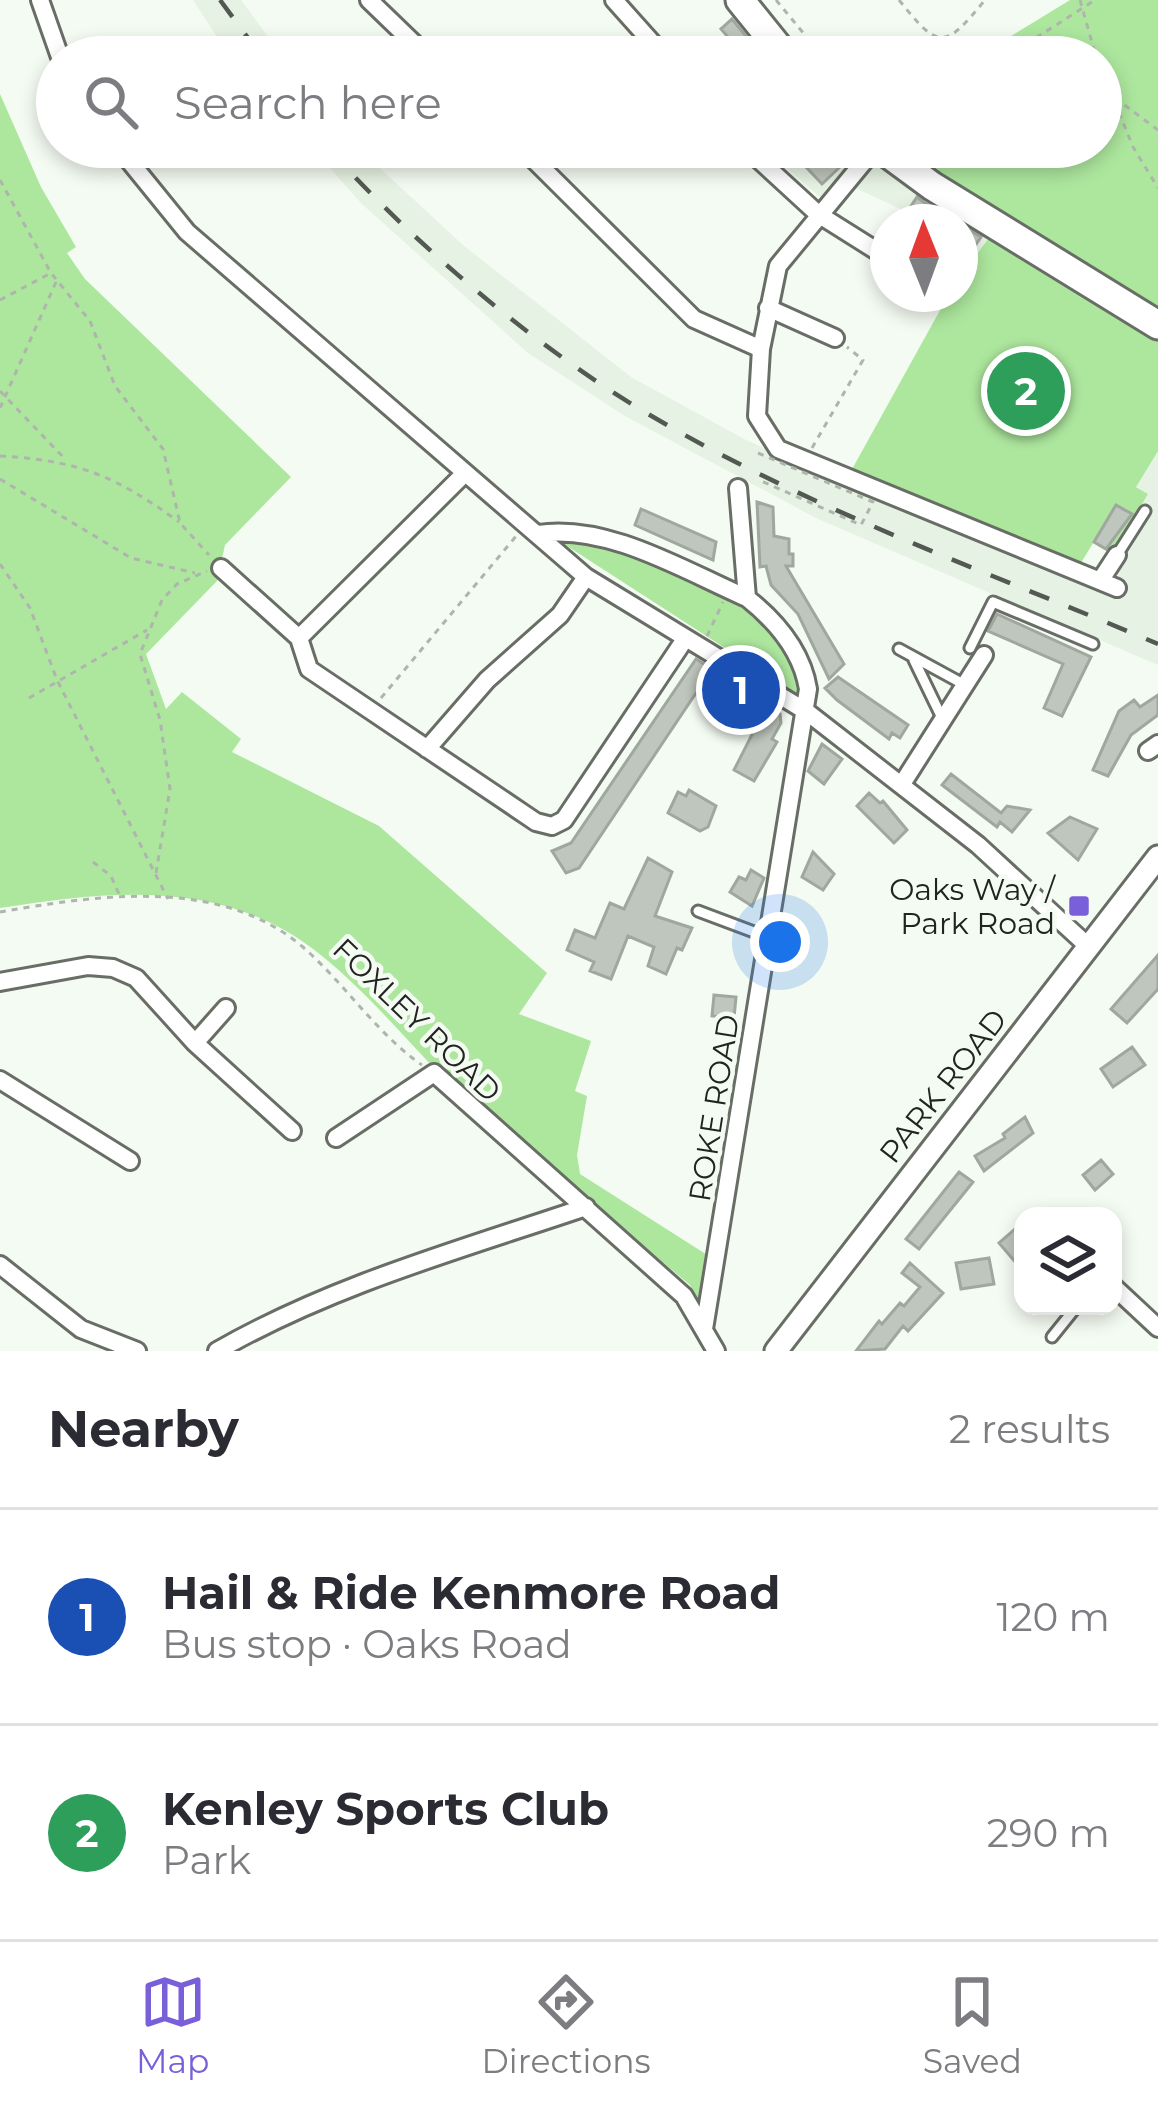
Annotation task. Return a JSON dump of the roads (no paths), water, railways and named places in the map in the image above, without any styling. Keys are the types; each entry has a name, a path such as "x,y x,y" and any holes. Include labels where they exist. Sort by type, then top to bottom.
{"highway":[{"path":"740,0 769,36"},
{"path":"907,168 1158,325"}],"street":[{"path":"40,0 53,36"},
{"path":"369,0 406,36"},
{"path":"614,0 646,36"},
{"path":"135,168 187,232 586,577 807,712 902,784 1090,948"},
{"path":"541,168 694,319 761,349"},
{"path":"769,168 818,214 870,247"},
{"path":"859,168 778,266 761,349 758,416 767,439 778,448 1118,588"},
{"path":"768,308 835,338"},
{"path":"299,638 464,475"},
{"path":"532,529 562,530 638,550 747,598 738,488"},
{"path":"1100,581 1117,555"},
{"path":"221,568 299,638 309,669 536,822 552,826 564,820 685,639"},
{"path":"427,748 487,680 560,615 586,577"},
{"name":"ROKE ROAD","path":"704,1329 807,712 804,666 770,617 747,598"},
{"path":"902,784 984,655"},
{"name":"PARK ROAD","path":"776,1351 1158,857"},
{"path":"0,982 56,968 113,968 136,978 195,1043 292,1131"},
{"path":"195,1043 226,1008"},
{"name":"FOXLEY ROAD","path":"336,1138 434,1073 684,1296 716,1351"},
{"path":"0,1080 130,1161"},
{"path":"218,1351 268,1322 400,1270 586,1207"},
{"path":"0,1264 81,1329 137,1351"},
{"path":"1122,1294 1158,1328"}],"lane":[{"path":"1117,555 1145,511"},
{"path":"984,655 994,602 1094,644"},
{"path":"899,649 965,685"},
{"path":"914,660 943,720"},
{"path":"698,911 770,938"},
{"path":"1052,1337 1070,1315"}],"railway":[{"path":"220,0 247,36"},
{"path":"347,168 426,247 498,308 573,365 675,430 879,529 1158,644"}],"place":[{"name":"Kenley Sports Club","path":"1026,391"},
{"name":"Hail & Ride Kenmore Road","path":"741,690"},
{"name":"Oaks Way / Park Road","path":"1079,906"}]}
